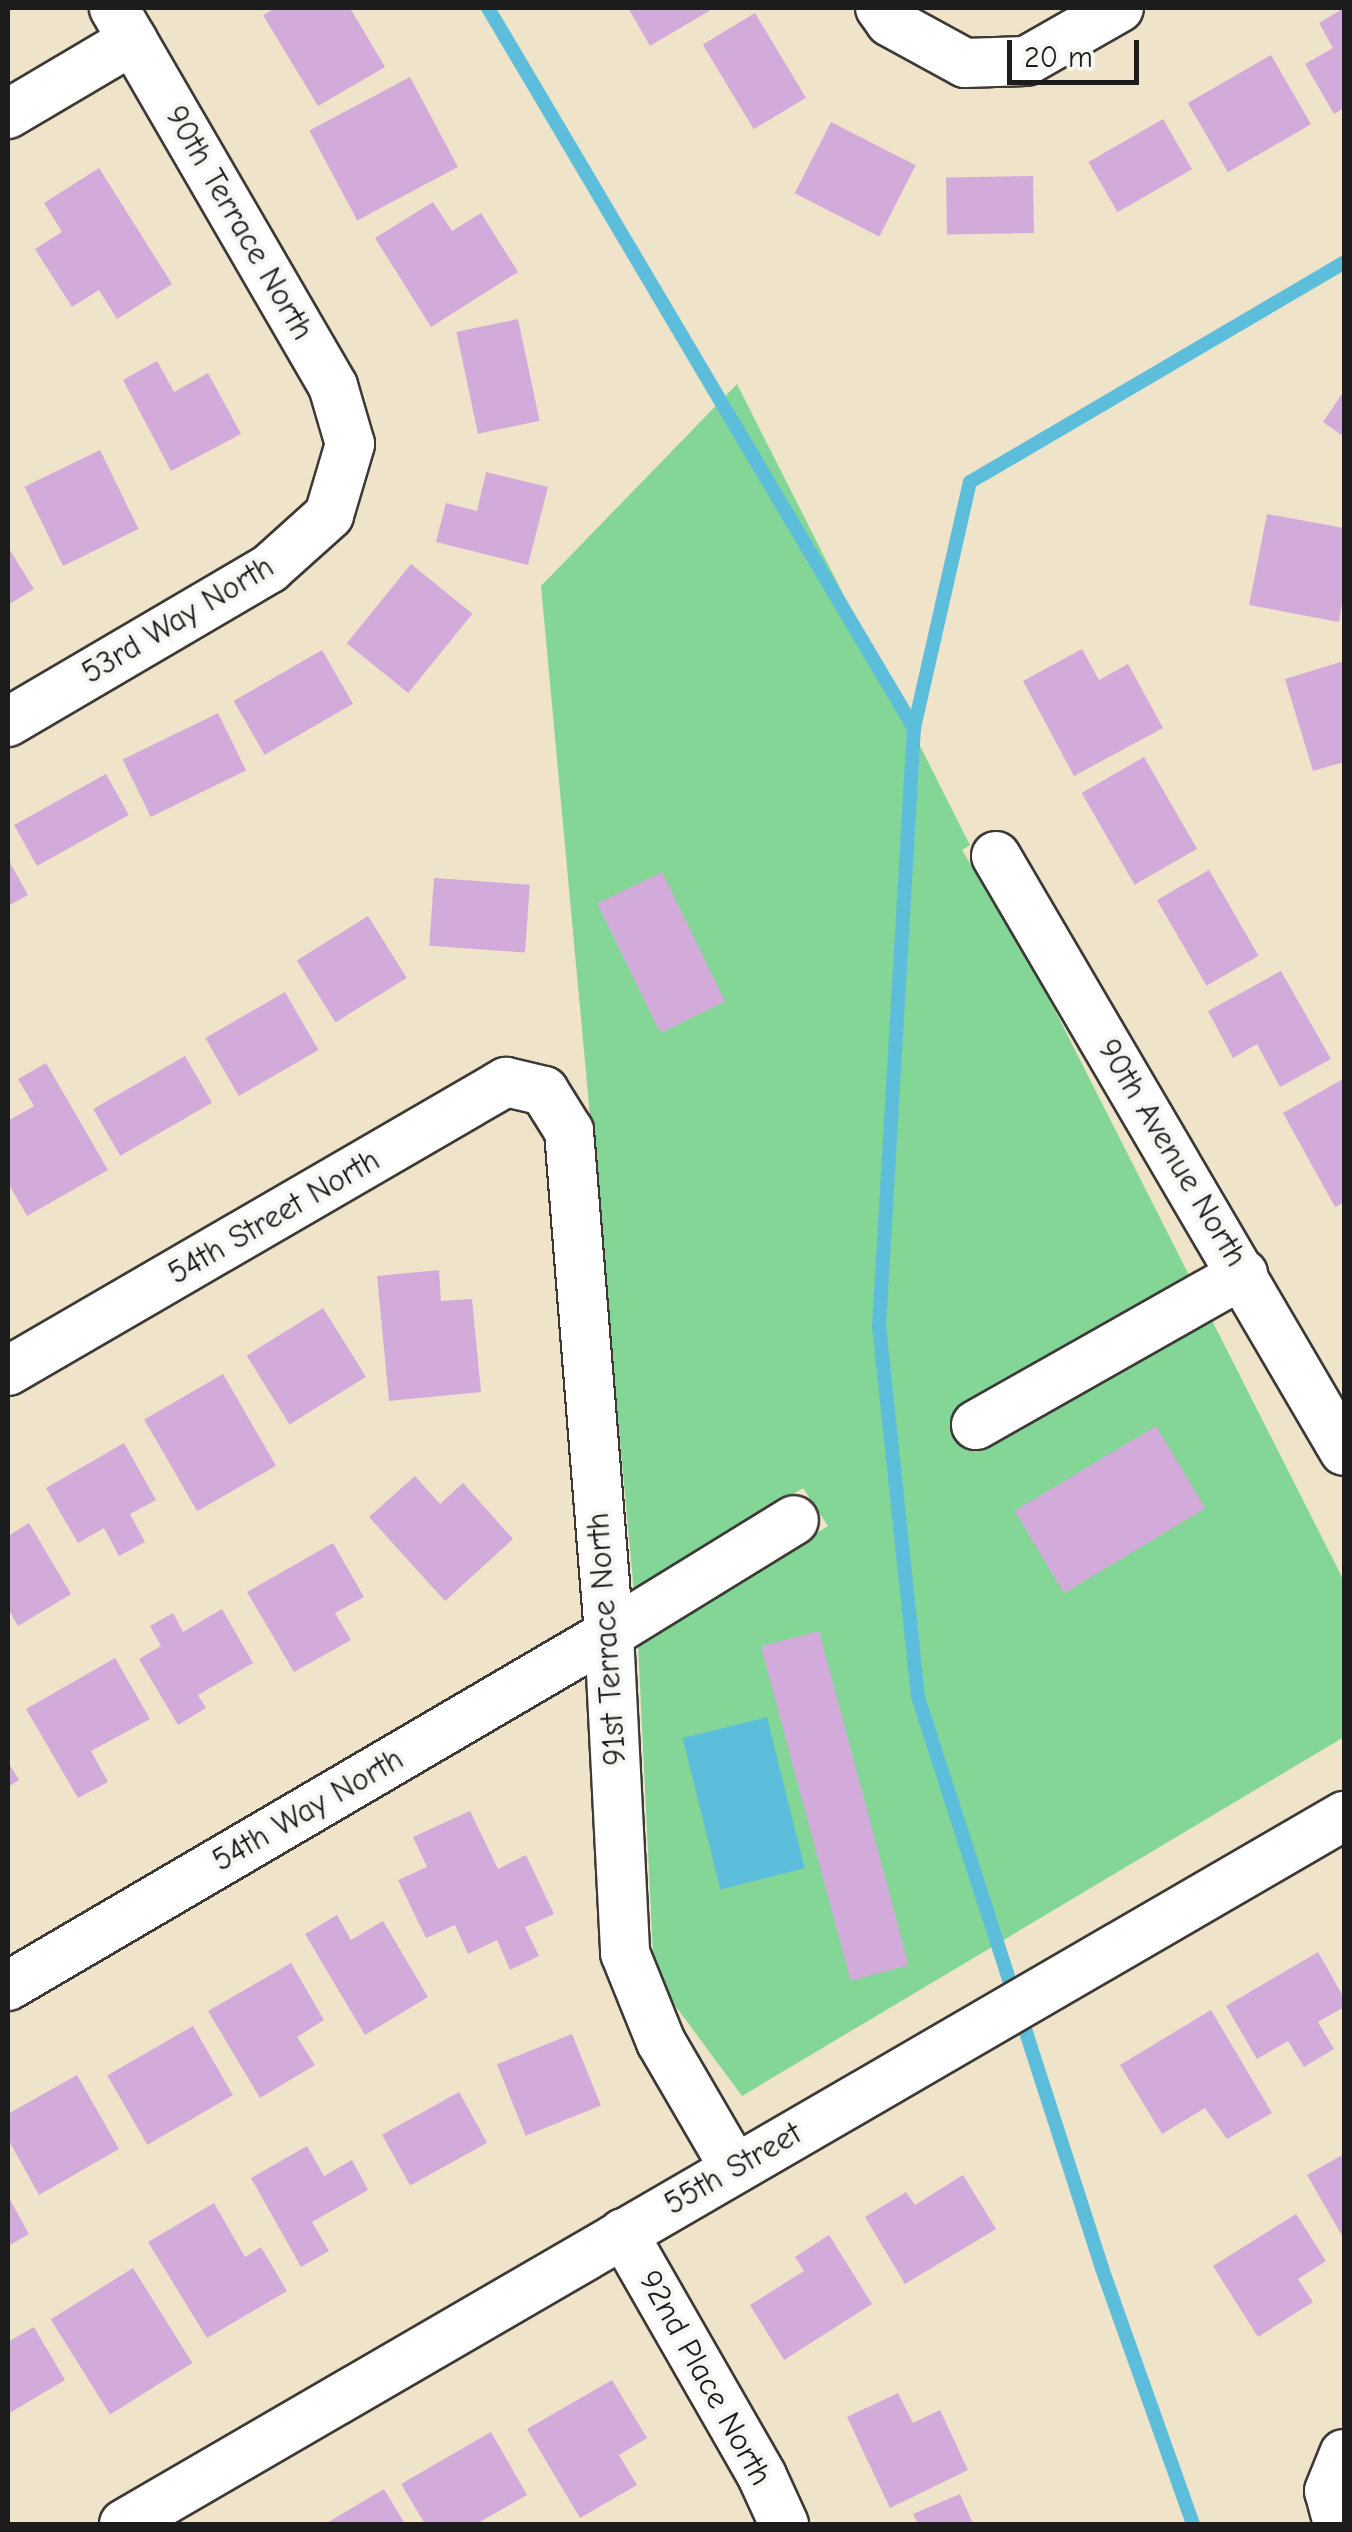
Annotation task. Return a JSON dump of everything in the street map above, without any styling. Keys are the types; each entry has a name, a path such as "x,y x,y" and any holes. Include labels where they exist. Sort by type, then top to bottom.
{"street":[{"path":"880,8 890,22 966,63 1026,61 1119,8"},
{"path":"8,114 124,24"},
{"name":"90th Terrace North","path":"124,24 333,386 350,444"},
{"name":"53rd Way North","path":"8,722 269,568 329,515 350,444"},
{"name":"90th Avenue North","path":"996,856 1244,1274 1344,1451"},
{"name":"54th Street North","path":"8,1372 506,1082 544,1091"},
{"name":"91st Terrace North","path":"544,1091 569,1131 609,1634 625,1953 661,2042 735,2169"},
{"path":"976,1425 1244,1274"},
{"name":"54th Way North","path":"8,1986 609,1634 794,1520"},
{"name":"55th Street","path":"124,2524 1344,1816"},
{"name":"92nd Place North","path":"623,2233 762,2476 784,2524"},
{"path":"1338,2524 1329,2491 1344,2454"}],"green space":[{"path":"737,384 970,845 962,850 1037,975 1344,1581 1344,1737 742,2096 671,2000 653,1955 638,1644 828,1526 803,1488 634,1592 541,586"}],"water":[{"path":"767,1717 805,1868 720,1889 683,1738"}],"building":[{"path":"276,8 350,8 385,67 318,106 263,15"},
{"path":"628,8 714,8 650,46"},
{"path":"1344,8 1344,108 1334,114 1305,64 1333,48 1319,23"},
{"path":"755,13 806,98 754,129 703,44"},
{"path":"1271,55 1311,124 1228,172 1188,103"},
{"path":"410,77 458,167 357,221 309,131"},
{"path":"1163,119 1192,169 1118,212 1089,162"},
{"path":"831,122 916,165 879,236 795,193"},
{"path":"99,168 172,284 117,319 99,290 72,307 35,249 62,232 44,203"},
{"path":"1033,176 1034,233 947,235 946,178"},
{"path":"433,202 452,231 481,213 518,272 431,327 375,238"},
{"path":"518,319 540,421 478,434 456,332"},
{"path":"157,361 174,392 208,373 241,434 171,471 123,380"},
{"path":"1344,391 1344,437 1323,422"},
{"path":"100,450 139,529 63,566 25,487"},
{"path":"486,472 548,487 528,565 436,542 446,503 477,511"},
{"path":"1267,514 1344,528 1344,591 1339,622 1249,605"},
{"path":"8,547 34,589 8,605"},
{"path":"411,564 472,614 408,693 347,643"},
{"path":"1082,649 1099,680 1128,664 1163,728 1074,776 1023,681"},
{"path":"322,650 353,704 265,755 234,701"},
{"path":"1344,661 1344,762 1313,771 1285,679"},
{"path":"218,713 246,771 151,817 123,759"},
{"path":"1144,757 1197,849 1135,885 1082,793"},
{"path":"106,774 129,815 37,866 14,825"},
{"path":"8,859 28,895 8,906"},
{"path":"1209,870 1258,956 1207,986 1157,900"},
{"path":"662,872 725,1001 660,1033 597,904"},
{"path":"434,878 530,885 525,953 429,946"},
{"path":"368,916 407,978 335,1022 297,961"},
{"path":"1281,971 1331,1059 1280,1087 1257,1044 1233,1058 1208,1011"},
{"path":"285,992 318,1050 239,1096 205,1038"},
{"path":"185,1056 212,1103 120,1156 93,1109"},
{"path":"46,1063 108,1170 27,1216 8,1183 8,1121 34,1106 18,1079"},
{"path":"1343,1079 1344,1202 1335,1207 1283,1113"},
{"path":"439,1270 441,1301 472,1299 481,1392 389,1401 377,1276"},
{"path":"323,1308 366,1377 290,1424 247,1356"},
{"path":"223,1374 276,1466 197,1511 144,1420"},
{"path":"1156,1426 1205,1508 1064,1593 1015,1511"},
{"path":"124,1443 156,1500 130,1514 145,1542 119,1556 104,1528 78,1543 46,1488"},
{"path":"415,1476 440,1504 463,1483 513,1539 445,1601 369,1517"},
{"path":"29,1523 71,1594 18,1626 8,1608 8,1536"},
{"path":"333,1543 364,1597 335,1613 351,1640 294,1672 247,1592"},
{"path":"222,1609 253,1663 198,1695 206,1708 178,1725 139,1659 161,1646 150,1626 173,1613 183,1632"},
{"path":"819,1631 909,1965 851,1981 761,1647"},
{"path":"115,1658 150,1719 91,1751 108,1782 78,1798 26,1709"},
{"path":"8,1762 19,1780 8,1787"},
{"path":"470,1811 498,1869 526,1855 554,1914 525,1927 539,1956 510,1970 497,1940 468,1954 455,1925 426,1938 398,1880 427,1867 413,1837"},
{"path":"337,1915 351,1940 383,1921 428,1997 365,2035 305,1934"},
{"path":"1318,1952 1344,1998 1344,2007 1318,2022 1334,2049 1304,2067 1288,2041 1257,2059 1226,2006"},
{"path":"291,1963 324,2020 297,2037 315,2065 260,2098 208,2011"},
{"path":"1211,2010 1272,2113 1227,2139 1205,2108 1162,2134 1120,2065"},
{"path":"193,2026 233,2095 147,2145 107,2076"},
{"path":"572,2034 601,2105 526,2136 497,2064"},
{"path":"77,2075 119,2149 39,2195 8,2139 8,2114"},
{"path":"459,2092 487,2143 410,2185 382,2135"},
{"path":"307,2146 324,2176 352,2160 368,2190 312,2222 329,2251 301,2267 251,2178"},
{"path":"1344,2154 1344,2239 1307,2175"},
{"path":"963,2175 996,2229 905,2284 865,2217 906,2192 915,2205"},
{"path":"8,2196 29,2234 8,2246"},
{"path":"214,2203 245,2257 261,2247 287,2291 207,2338 148,2242"},
{"path":"1296,2214 1326,2261 1298,2279 1313,2302 1258,2337 1213,2266"},
{"path":"829,2235 872,2304 784,2360 750,2305 804,2271 795,2257"},
{"path":"133,2268 192,2363 110,2414 51,2319"},
{"path":"34,2327 65,2380 8,2414 8,2342"},
{"path":"612,2380 647,2438 619,2455 637,2485 580,2518 527,2429"},
{"path":"898,2393 913,2423 940,2410 968,2470 890,2508 847,2417"},
{"path":"491,2432 527,2495 476,2524 425,2524 401,2484"},
{"path":"384,2489 405,2524 325,2524"},
{"path":"960,2494 973,2524 918,2524 913,2514"}],"waterway":[{"path":"488,8 914,728"},
{"path":"1193,2524 1102,2268 918,1697 879,1327 914,728 970,482 1344,263"}]}
